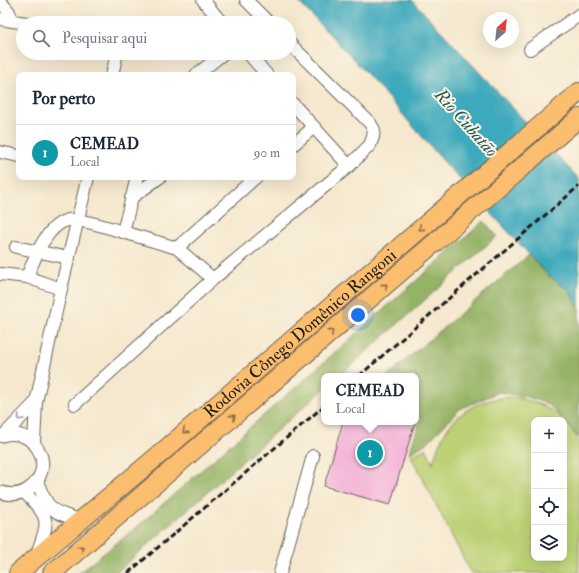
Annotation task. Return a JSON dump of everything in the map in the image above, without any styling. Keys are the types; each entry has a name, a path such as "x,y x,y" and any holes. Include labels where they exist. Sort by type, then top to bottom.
{"highway":[{"path":"451,203 579,80"},
{"name":"Rodovia Cônego Domênico Rangoni","path":"18,573 160,454 579,92"},
{"name":"Rodovia Cônego Domênico Rangoni","path":"52,573 579,118"},
{"path":"470,213 579,134"}],"street":[{"path":"203,0 216,16"},
{"path":"246,0 262,16"},
{"path":"0,1 9,12 12,20"},
{"path":"530,49 579,15"},
{"path":"0,19 16,21"},
{"path":"75,404 213,279 349,166 370,145 374,130 370,123 296,50"},
{"path":"113,72 115,60"},
{"path":"200,72 215,60"},
{"path":"254,60 264,72"},
{"path":"296,107 349,166"},
{"path":"296,142 314,127"},
{"path":"0,152 16,155"},
{"path":"34,443 36,402 61,288 87,180"},
{"path":"123,232 136,180"},
{"path":"131,198 156,180"},
{"path":"177,248 242,181"},
{"path":"27,277 38,251 52,230 60,223 68,220 123,232 177,248 213,279"},
{"path":"16,247 69,258"},
{"path":"0,274 27,277 61,288"},
{"path":"2,435 36,402"},
{"path":"2,435 17,434 34,443 41,454 42,461 40,475 32,487 19,494 3,495"},
{"path":"280,573 313,456"},
{"path":"37,481 49,506 56,512 81,520"},
{"path":"24,492 39,505 44,512 46,520 46,528 36,558"}],"green space":[{"path":"484,221 497,236 342,373 321,373 321,392 116,573 79,573 137,527"},
{"path":"529,255 548,275 569,290 579,308 579,438 567,424 567,417 561,417 548,404 528,397 499,392 460,409 428,442 409,454 421,417 419,416 419,373 391,373"},
{"path":"512,397 540,404 560,417 531,417 531,561 567,561 567,425 575,434 579,442 579,573 471,573 411,456 426,448 433,463 444,435 451,424 460,415 483,402"}],"water":[{"name":"Rio Cubatão","path":"297,0 412,0 579,179 579,308 569,290 548,275 445,163 370,77"}],"building":[{"path":"342,425 414,425 390,505 324,486"}],"railway":[{"path":"362,373 579,186"},
{"path":"128,573 321,409"}],"place":[{"name":"CEMEAD","path":"370,453"}]}
